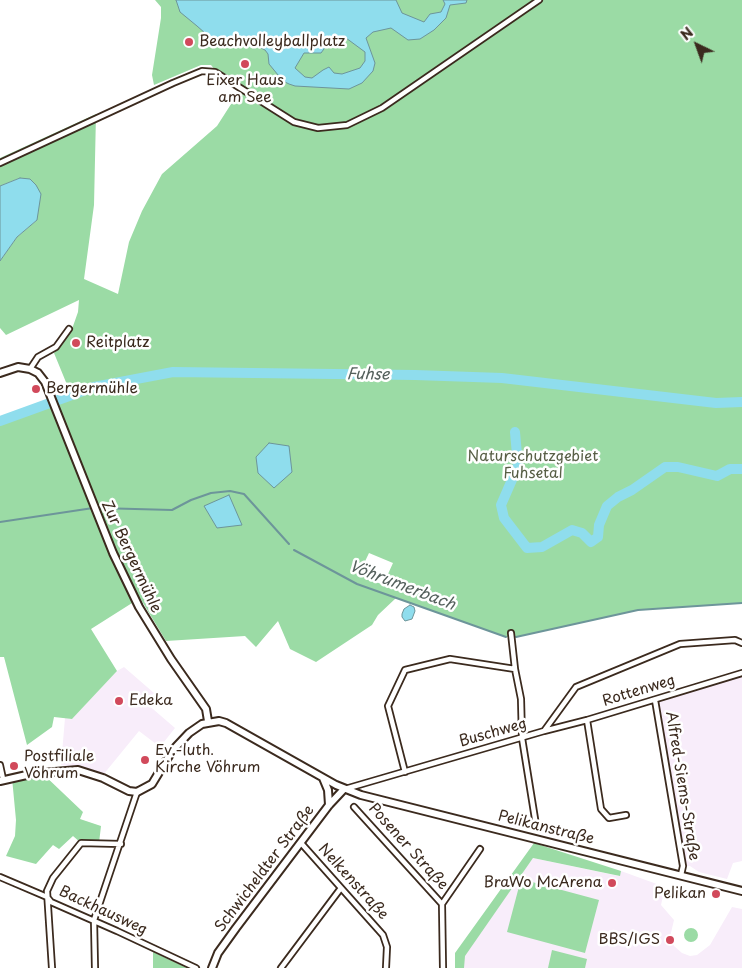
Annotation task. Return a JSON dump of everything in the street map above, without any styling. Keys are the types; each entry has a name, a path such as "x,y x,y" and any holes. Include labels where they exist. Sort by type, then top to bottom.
{"main road":[{"path":"0,373 18,367 30,368"},
{"name":"Zur Bergermühle","path":"30,368 42,377 50,393 97,517 139,606 171,659 206,709 208,721"},
{"name":"Pelikanstraße","path":"208,721 219,720 226,723 344,789 377,800 742,891"},
{"path":"2,780 31,774 78,770 103,778 129,791 137,792 152,784 181,740 208,721"},
{"path":"323,778 328,790 329,805"},
{"name":"Schwicheldter Straße","path":"212,968 218,954 329,805 344,789"}],"street":[{"path":"0,163 202,71 215,72 294,122 318,128 347,125 382,108 539,0"},
{"path":"30,368 38,357 56,347 69,329"},
{"path":"511,633 521,699 522,738 536,825"},
{"name":"Buschweg","path":"344,789 544,731 576,687 680,644 735,640 742,642"},
{"path":"405,772 388,706 405,670 450,659 515,669"},
{"name":"Rottenweg","path":"544,731 587,720 742,673"},
{"name":"Alfred-Siems-Straße","path":"655,700 683,866 681,876"},
{"path":"587,720 602,810 609,818 626,815"},
{"path":"0,765 2,780"},
{"path":"95,968 94,920 137,792"},
{"name":"Posener Straße","path":"354,807 442,904"},
{"path":"52,968 47,891 53,878 81,843 121,844"},
{"name":"Nelkenstraße","path":"301,843 383,934 387,947 386,968"},
{"name":"Posener Straße","path":"443,968 442,904 480,849"},
{"name":"Backhausweg","path":"0,877 47,897 51,902 196,968"},
{"path":"281,968 342,888"}],"shaded area":[{"path":"124,667 154,693 146,703 175,728 160,747 139,731 103,775 61,765 65,718 72,719 117,671"},
{"path":"742,673 742,861 733,863 727,879 699,872 690,866 683,866 655,700"},
{"path":"533,858 619,876 621,871 665,887 661,905 674,920 670,937 674,946 682,953 690,956 697,955 710,945 732,907 742,909 742,968 464,968 464,956"}],"green space":[{"name":"Naturschutzgebiet Fuhsetal","path":"155,0 742,0 742,603 638,610 516,637 506,637 396,598 378,615 372,625 316,662 290,649 278,621 256,647 245,636 166,641 140,598 91,629 117,671 72,719 54,717 52,727 27,745 4,657 0,657 0,423 94,388 177,373 178,371 94,384 70,392 54,353 72,329 78,312 79,300 6,335 0,328 0,261 17,237 37,220 20,178 0,186 0,158 96,114 94,205 84,279 118,294 129,242 142,211 162,174 217,126 242,87 215,70 211,65 201,65 154,85 152,75 161,7","holes":["369,553 393,563 383,585 359,574"]},
{"path":"42,773 83,812 80,819 101,826 99,843 81,843 73,836 59,849 53,845 36,864 6,856 15,836 16,820 12,778"},
{"path":"534,843 621,871 620,876 533,858 465,956 464,968 455,968 455,953"},
{"path":"521,879 599,900 585,953 507,932"},
{"path":"688,928 694,928 698,935 694,942 688,942 684,938 684,932"},
{"path":"552,950 587,959 585,968 548,968"},
{"path":"153,952 183,966 187,968 153,968"}],"water":[{"path":"176,0 396,0 402,13 424,22 430,14 441,12 445,4 443,0 467,0 466,3 450,5 446,18 434,30 420,39 408,40 391,28 373,32 366,38 375,63 373,71 362,83 349,89 289,84 283,81 269,64 268,54 265,50 239,43 214,41 180,12","holes":["339,38 346,38 365,52 365,61 360,68 342,74 334,73 329,67 312,78 305,77 295,68 304,53 321,53 329,42"]},
{"path":"20,178 30,179 41,194 37,220 17,237 0,261 0,186"},
{"path":"269,443 289,446 292,472 274,488 258,473 256,457"},
{"path":"229,495 242,525 217,528 204,506"},
{"path":"410,605 414,607 415,611 412,619 405,621 402,614 404,609"}],"waterway":[{"name":"Fuhse","path":"0,421 94,387 173,372 502,378 716,403 742,402"},
{"path":"515,432 518,466 501,505 504,518 527,548 542,547 572,530 582,533 591,542 598,537 599,525 607,506 665,467 678,467 717,476 730,469 742,469"},
{"name":"Vöhrumerbach","path":"98,508 172,510 191,500 211,493 230,491 244,494 289,544"},
{"name":"Vöhrumerbach","path":"0,522 93,508"},
{"name":"Vöhrumerbach","path":"294,550 357,584 506,637"},
{"name":"Vöhrumerbach","path":"516,637 638,610 742,603"}],"place":[{"name":"Beachvolleyballplatz","path":"189,42"},
{"name":"Eixer Haus am See","path":"245,64"},
{"name":"Reitplatz","path":"76,343"},
{"name":"Bergermühle","path":"36,389"},
{"name":"Edeka","path":"119,701"},
{"name":"Ev.-luth. Kirche Vöhrum","path":"145,760"},
{"name":"Postfiliale Vöhrum","path":"14,766"},
{"name":"BraWo McArena","path":"612,883"},
{"name":"Pelikan","path":"716,894"},
{"name":"BBS/IGS","path":"670,940"}]}
